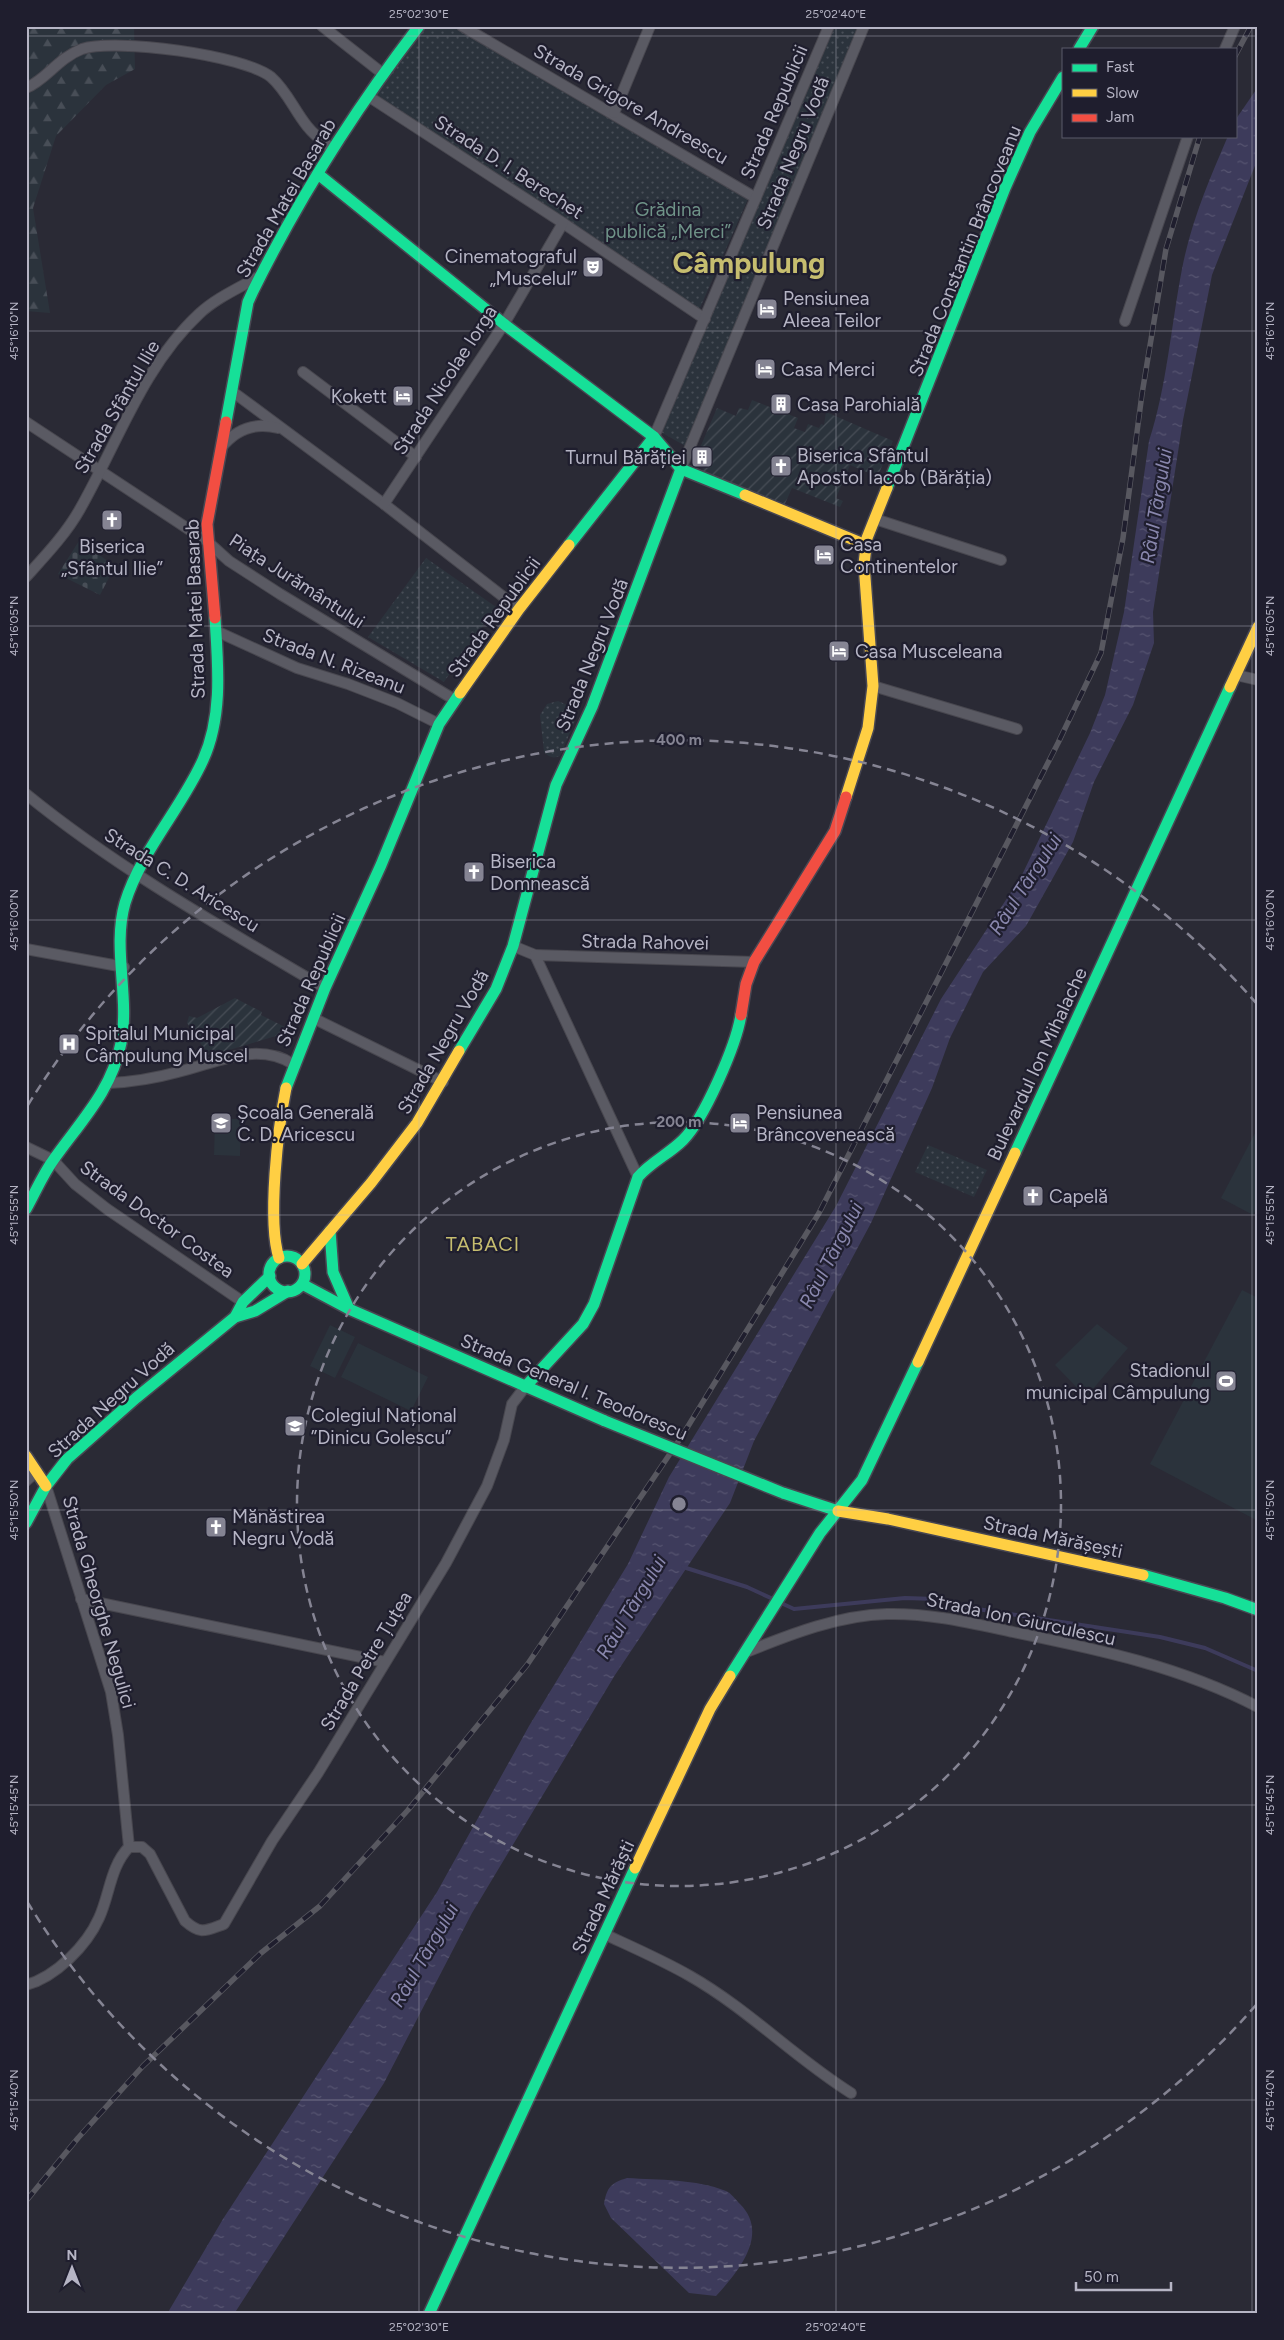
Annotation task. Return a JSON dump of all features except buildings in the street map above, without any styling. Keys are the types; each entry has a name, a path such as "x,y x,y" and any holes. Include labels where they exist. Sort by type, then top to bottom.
{"main road":[{"name":"Strada Matei Basarab","path":"26,1209 53,1160 84,1122 110,1083 121,1044 126,1001 124,967 120,947 121,918 137,874 191,783 208,745 216,715 219,684 213,571 207,524 248,302 260,276 332,148 382,73 419,26"},
{"path":"1080,48 1093,26"},
{"name":"Strada Constantin Brâncoveanu","path":"638,1177 648,1164 682,1142 694,1126 734,1044 746,984 754,962 835,831 868,728 873,686 864,564 866,545 1005,188 1030,132 1062,79"},
{"path":"318,174 504,324 654,437 681,469 866,545"},
{"name":"Strada Republicii","path":"279,1258 273,1226 280,1118 284,1094 293,1064 381,865 439,724 519,609 654,437"},
{"name":"Strada Negru Vodă","path":"302,1264 396,1152 443,1082 486,1008 504,972 513,946 556,785 592,706 681,469"},
{"name":"Bulevardul Ion Mihalache","path":"838,1511 862,1480 916,1368 1258,627"},
{"path":"525,1387 583,1324 594,1304 638,1177"},
{"path":"330,1232 331,1271 338,1291 349,1309"},
{"path":"294,1257 302,1264 305,1272 302,1284 288,1291 278,1289 270,1276 271,1266 279,1258 294,1257"},
{"name":"Strada Negru Vodă","path":"26,1523 46,1486 67,1460 96,1432 235,1317 244,1302 270,1276"},
{"name":"Strada General I. Teodorescu","path":"302,1284 349,1309 605,1422 783,1493 838,1511"},
{"name":"Strada Negru Vodă","path":"235,1317 255,1311 288,1291"},
{"path":"26,1456 46,1486"},
{"name":"Strada Mărăști","path":"429,2314 699,1732 783,1590 820,1533 838,1511"},
{"name":"Strada Mărășești","path":"838,1511 888,1519 1113,1567 1254,1607"}],"street":[{"path":"322,26 382,73"},
{"name":"Strada Grigore Andreescu","path":"462,26 614,113 756,198"},
{"path":"614,113 650,26"},
{"name":"Strada Republicii","path":"654,437 829,26"},
{"name":"Strada Negru Vodă","path":"681,469 864,26"},
{"path":"1225,48 1235,26"},
{"path":"26,88 66,56 101,45 192,52 239,63 270,76 284,90 315,136 332,148"},
{"name":"Strada D. I. Berechet","path":"368,96 563,223 705,319"},
{"path":"1125,321 1187,138"},
{"name":"Strada Nicolae Iorga","path":"384,504 504,324 563,223"},
{"name":"Strada Sfântul Ilie","path":"26,577 58,541 80,510 99,470 158,366 178,336 199,314 220,298 260,276"},
{"path":"303,372 416,457"},
{"path":"232,392 384,504 519,609"},
{"name":"Piața Jurământului","path":"26,422 208,542 229,561 273,590 454,700"},
{"path":"222,448 229,438 248,427 266,425 284,429"},
{"path":"875,519 1001,560"},
{"name":"Strada N. Rizeanu","path":"216,631 297,668 348,684 397,703 439,724"},
{"path":"1236,675 1258,680"},
{"path":"873,686 1017,729"},
{"name":"Strada C. D. Aricescu","path":"26,794 61,822 137,874 325,988"},
{"path":"513,946 535,955 638,1177"},
{"path":"26,949 124,967"},
{"name":"Strada Rahovei","path":"535,955 754,962"},
{"path":"314,1018 443,1082"},
{"path":"110,1083 127,1082 178,1072 254,1053 275,1055 293,1064"},
{"name":"Strada Doctor Costea","path":"26,1147 53,1160 74,1184 107,1209 244,1302"},
{"name":"Strada Petre Țuțea","path":"133,1846 150,1854 185,1921 193,1928 203,1932 224,1924 272,1841 318,1773 384,1662 446,1564 487,1486 504,1440 512,1404 525,1387"},
{"path":"26,1481 37,1471"},
{"name":"Strada Gheorghe Negulici","path":"46,1486 112,1701 133,1846"},
{"path":"81,1599 384,1662"},
{"name":"Strada Ion Giurculescu","path":"744,1653 843,1620 886,1614 917,1614 945,1617 1037,1636 1139,1661 1198,1678 1258,1708"},
{"path":"26,1985 50,1973 74,1953 89,1935 99,1919 114,1869 120,1857 133,1846"},
{"path":"604,1934 690,1976 751,2018 818,2073 851,2093"}],"green space":[{"path":"26,26 134,26 135,69 106,85 56,136 33,208 50,313 26,311"},
{"name":"Grădina publică „Merci”","path":"426,26 453,26 748,199 699,310 374,96"},
{"path":"832,26 861,26 687,447 659,431"},
{"path":"752,400 798,418 794,428 805,432 808,424 819,428 821,424 824,425 826,412 893,441 876,480 868,476 869,473 850,465 836,498 843,501 840,507 792,488 784,506 701,473 708,454 699,450 717,408 736,416 739,408 748,410"},
{"path":"79,541 115,566 100,595 58,574"},
{"path":"426,558 496,607 444,682 368,637"},
{"path":"558,701 572,707 575,721 560,756 553,757 544,752 540,715 547,704"},
{"path":"235,998 262,1012 261,1015 293,1031 209,1056 187,1023 189,1016 197,1018"},
{"path":"215,1119 241,1119 240,1156 214,1155"},
{"path":"1255,1133 1258,1134 1258,1206 1253,1215 1221,1198"},
{"path":"928,1145 987,1170 974,1197 915,1172"},
{"name":"Stadionul municipal Câmpulung","path":"1242,1290 1258,1298 1258,1521 1150,1464"},
{"path":"1097,1324 1128,1348 1086,1397 1055,1365"},
{"path":"330,1325 355,1337 335,1378 310,1366"},
{"path":"358,1343 428,1377 411,1411 341,1377"}],"water":[{"name":"Râul Târgului","path":"1258,87 1258,158 1212,275 1183,420 1153,612 1154,643 1133,705 1094,782 1073,842 1026,926 983,972 950,1038 932,1088 871,1223 754,1441 730,1503 615,1675 472,1913 384,2083 234,2314 167,2314 223,2219 437,1892 529,1726 628,1564 669,1477 836,1206 941,999 1021,877 1090,733 1105,695 1124,612 1149,441 1160,399 1186,252 1201,201 1227,138 1236,138 1236,119"},
{"path":"627,2178 702,2184 728,2192 740,2204 748,2216 752,2228 748,2252 733,2276 716,2296 689,2293 611,2218 604,2204 608,2190 613,2184"}],"waterway":[{"path":"683,1567 747,1587 773,1599"},
{"path":"781,1603 794,1609 905,1598 936,1599 971,1608 1160,1637 1205,1648 1258,1671"}],"railway":[{"path":"1236,54 1251,26"},
{"path":"26,2201 78,2138 143,2066 261,1953 320,1906 408,1810 527,1665 682,1436 819,1213 1058,743 1101,653 1123,538 1142,394 1166,249 1199,138"}],"traffic: fast":[{"path":"226,422 248,302 253,291 289,222 330,154 373,89 419,26"},
{"path":"1080,48 1093,26"},
{"path":"887,488 1005,188 1030,132 1062,79"},
{"path":"318,174 504,324 654,437 681,469 745,495"},
{"path":"569,545 654,437"},
{"path":"459,1051 496,989 513,946 556,785 592,707 681,469"},
{"path":"26,1209 50,1165 103,1090 117,1060 121,1043 124,1008 120,955 121,920 132,884 151,848 194,778 209,743 214,726 218,690 215,618"},
{"path":"1015,1153 1230,687"},
{"path":"286,1088 325,988 381,865 439,724 460,693"},
{"path":"525,1387 583,1324 594,1304 638,1177 683,1140 700,1116 726,1063 741,1015"},
{"path":"330,1231 333,1272 349,1309"},
{"path":"287,1256 300,1261 305,1274 300,1287 287,1292 274,1287 269,1274 274,1261 287,1256"},
{"path":"26,1523 46,1486 67,1459 136,1398 235,1317 243,1302 270,1276"},
{"path":"302,1284 349,1309 605,1421"},
{"path":"235,1317 255,1311 288,1291"},
{"path":"730,1676 820,1533 862,1480 918,1362"},
{"path":"605,1421 783,1493"},
{"path":"783,1493 838,1511"},
{"path":"1143,1575 1225,1598 1258,1610"},
{"path":"429,2314 635,1868"}],"traffic: slow":[{"path":"846,797 868,728 873,686 864,564 867,538 887,488"},
{"path":"745,495 866,545"},
{"path":"460,693 519,609 569,545"},
{"path":"1230,687 1258,627"},
{"path":"302,1264 371,1183 417,1123 459,1051"},
{"path":"279,1258 274,1221 274,1198 277,1150 286,1088"},
{"path":"918,1362 1015,1153"},
{"path":"26,1456 46,1486"},
{"path":"838,1511 888,1519 1143,1575"},
{"path":"635,1868 710,1709 730,1676"}],"traffic: jam":[{"path":"215,618 207,524 226,422"},
{"path":"741,1015 746,984 754,962 835,831 846,797"}],"place":[{"name":"Cinematograful „Muscelul”","path":"593,267"},
{"name":"Pensiunea Aleea Teilor","path":"767,309"},
{"name":"Casa Merci","path":"765,369"},
{"name":"Kokett","path":"403,396"},
{"name":"Casa Parohială","path":"781,404"},
{"name":"Turnul Bărăției","path":"702,457"},
{"name":"Biserica Sfântul Apostol Iacob (Bărăția)","path":"781,466"},
{"name":"Biserica „Sfântul Ilie”","path":"112,520"},
{"name":"Casa Continentelor","path":"824,555"},
{"name":"Casa Musceleana","path":"839,651"},
{"name":"Biserica Domnească","path":"474,872"},
{"name":"Spitalul Municipal Câmpulung Muscel","path":"69,1044"},
{"name":"Școala Generală C. D. Aricescu","path":"221,1123"},
{"name":"Pensiunea Brâncovenească","path":"740,1123"},
{"name":"Capelă","path":"1033,1196"},
{"name":"Stadionul municipal Câmpulung","path":"1226,1381"},
{"name":"Colegiul Național ”Dinicu Golescu”","path":"295,1426"},
{"name":"Mănăstirea Negru Vodă","path":"216,1527"}],"district":[{"name":"Câmpulung","path":"749,262"},
{"name":"TABACI","path":"483,1244"}]}
